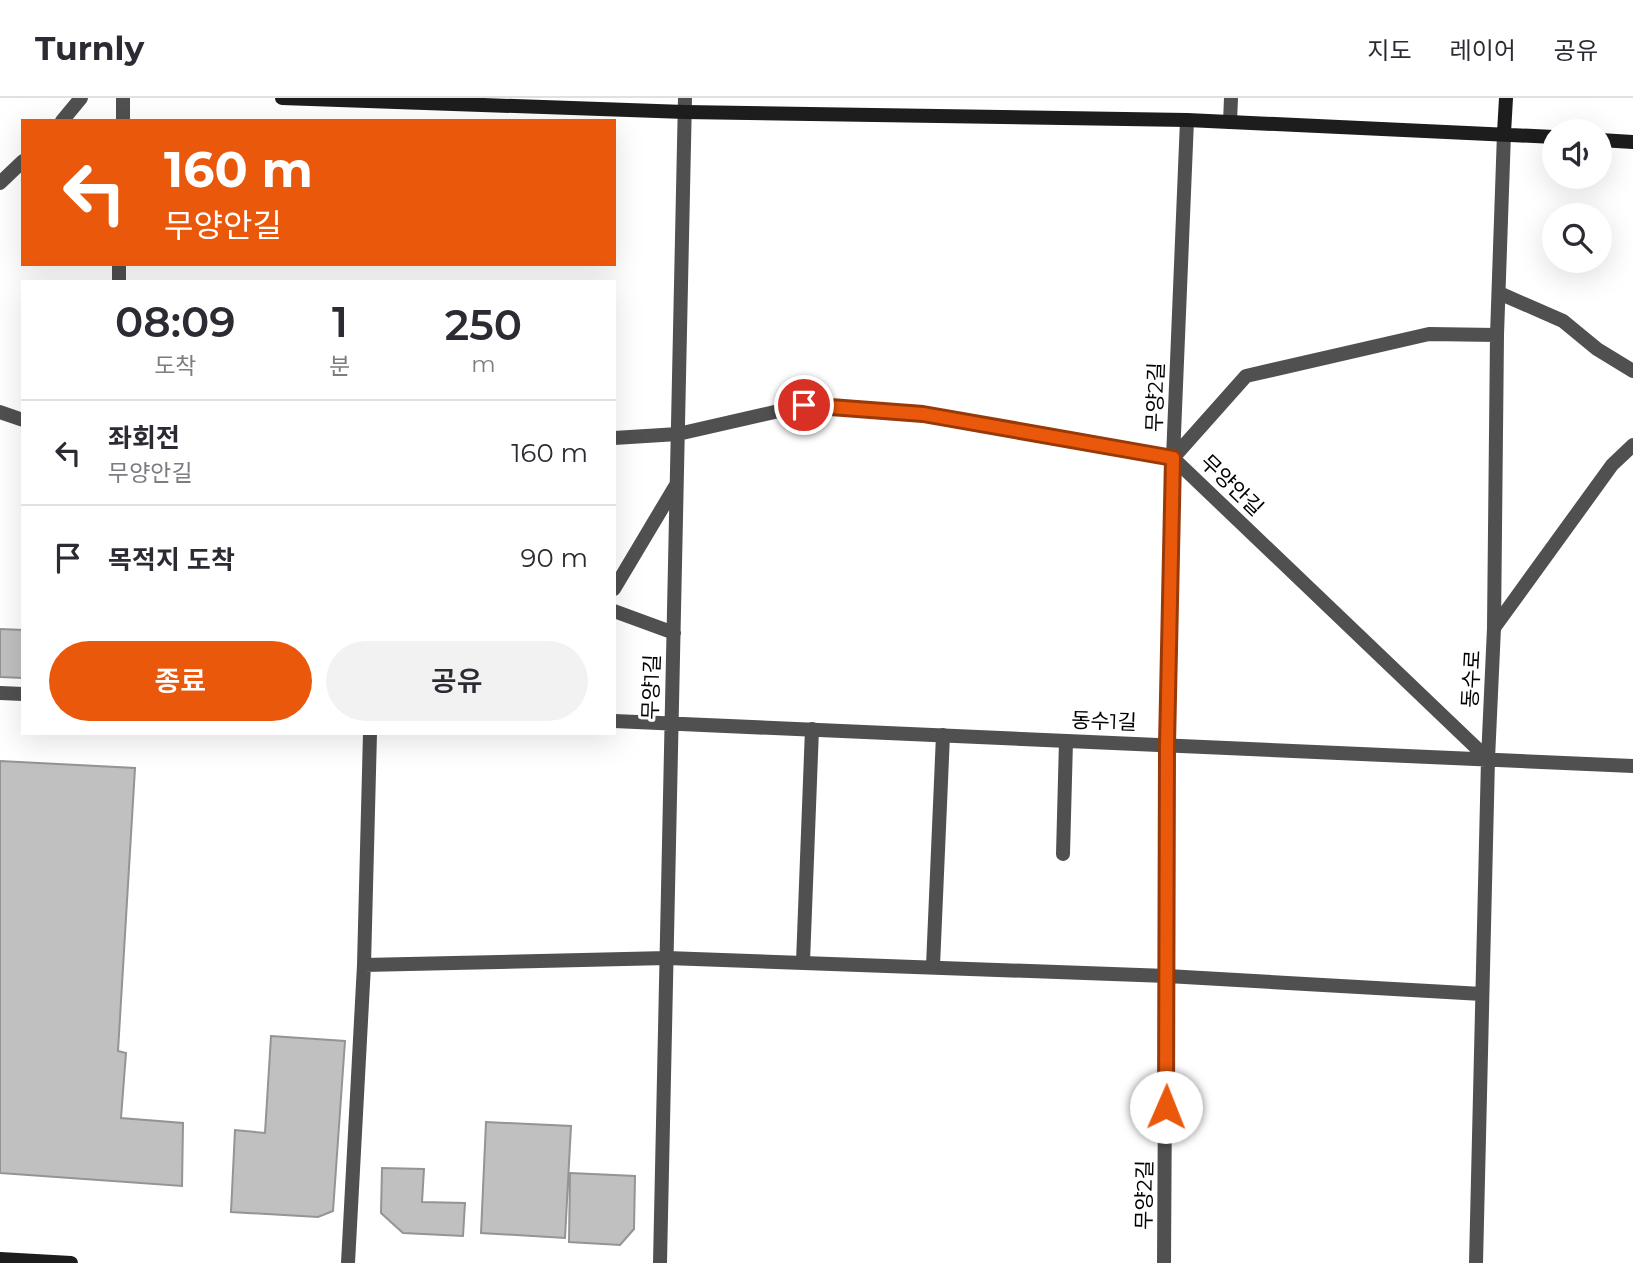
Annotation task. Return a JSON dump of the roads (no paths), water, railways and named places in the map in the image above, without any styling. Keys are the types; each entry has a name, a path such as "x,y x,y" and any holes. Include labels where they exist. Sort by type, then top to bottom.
{"street":[{"path":"64,119 81,98"},
{"path":"123,98 123,119"},
{"path":"282,98 685,105 1187,120 1542,136"},
{"path":"1230,122 1231,98"},
{"name":"동수로","path":"1476,1263 1488,759 1494,628 1497,335 1506,98"},
{"name":"무양1길","path":"660,1263 685,105"},
{"name":"무양2길","path":"1164,1263 1167,745 1173,458 1187,120"},
{"path":"1612,141 1633,142"},
{"path":"0,183 21,163"},
{"path":"1499,293 1563,321 1597,349 1633,371"},
{"path":"1173,458 1246,376 1429,334 1497,335"},
{"name":"무양안길","path":"616,438 678,434 804,405 923,414 1173,458 1488,759"},
{"path":"0,412 21,420"},
{"path":"1494,628 1612,465 1633,444"},
{"path":"616,586 677,484"},
{"path":"616,612 674,633"},
{"path":"0,694 21,694"},
{"name":"동수1길","path":"616,721 1633,766"},
{"path":"803,962 812,729"},
{"path":"348,1263 364,965 370,735"},
{"path":"933,966 943,735"},
{"path":"1063,854 1066,741"},
{"path":"364,965 667,958 1167,976 1482,994"},
{"path":"0,1259 71,1263"}]}
